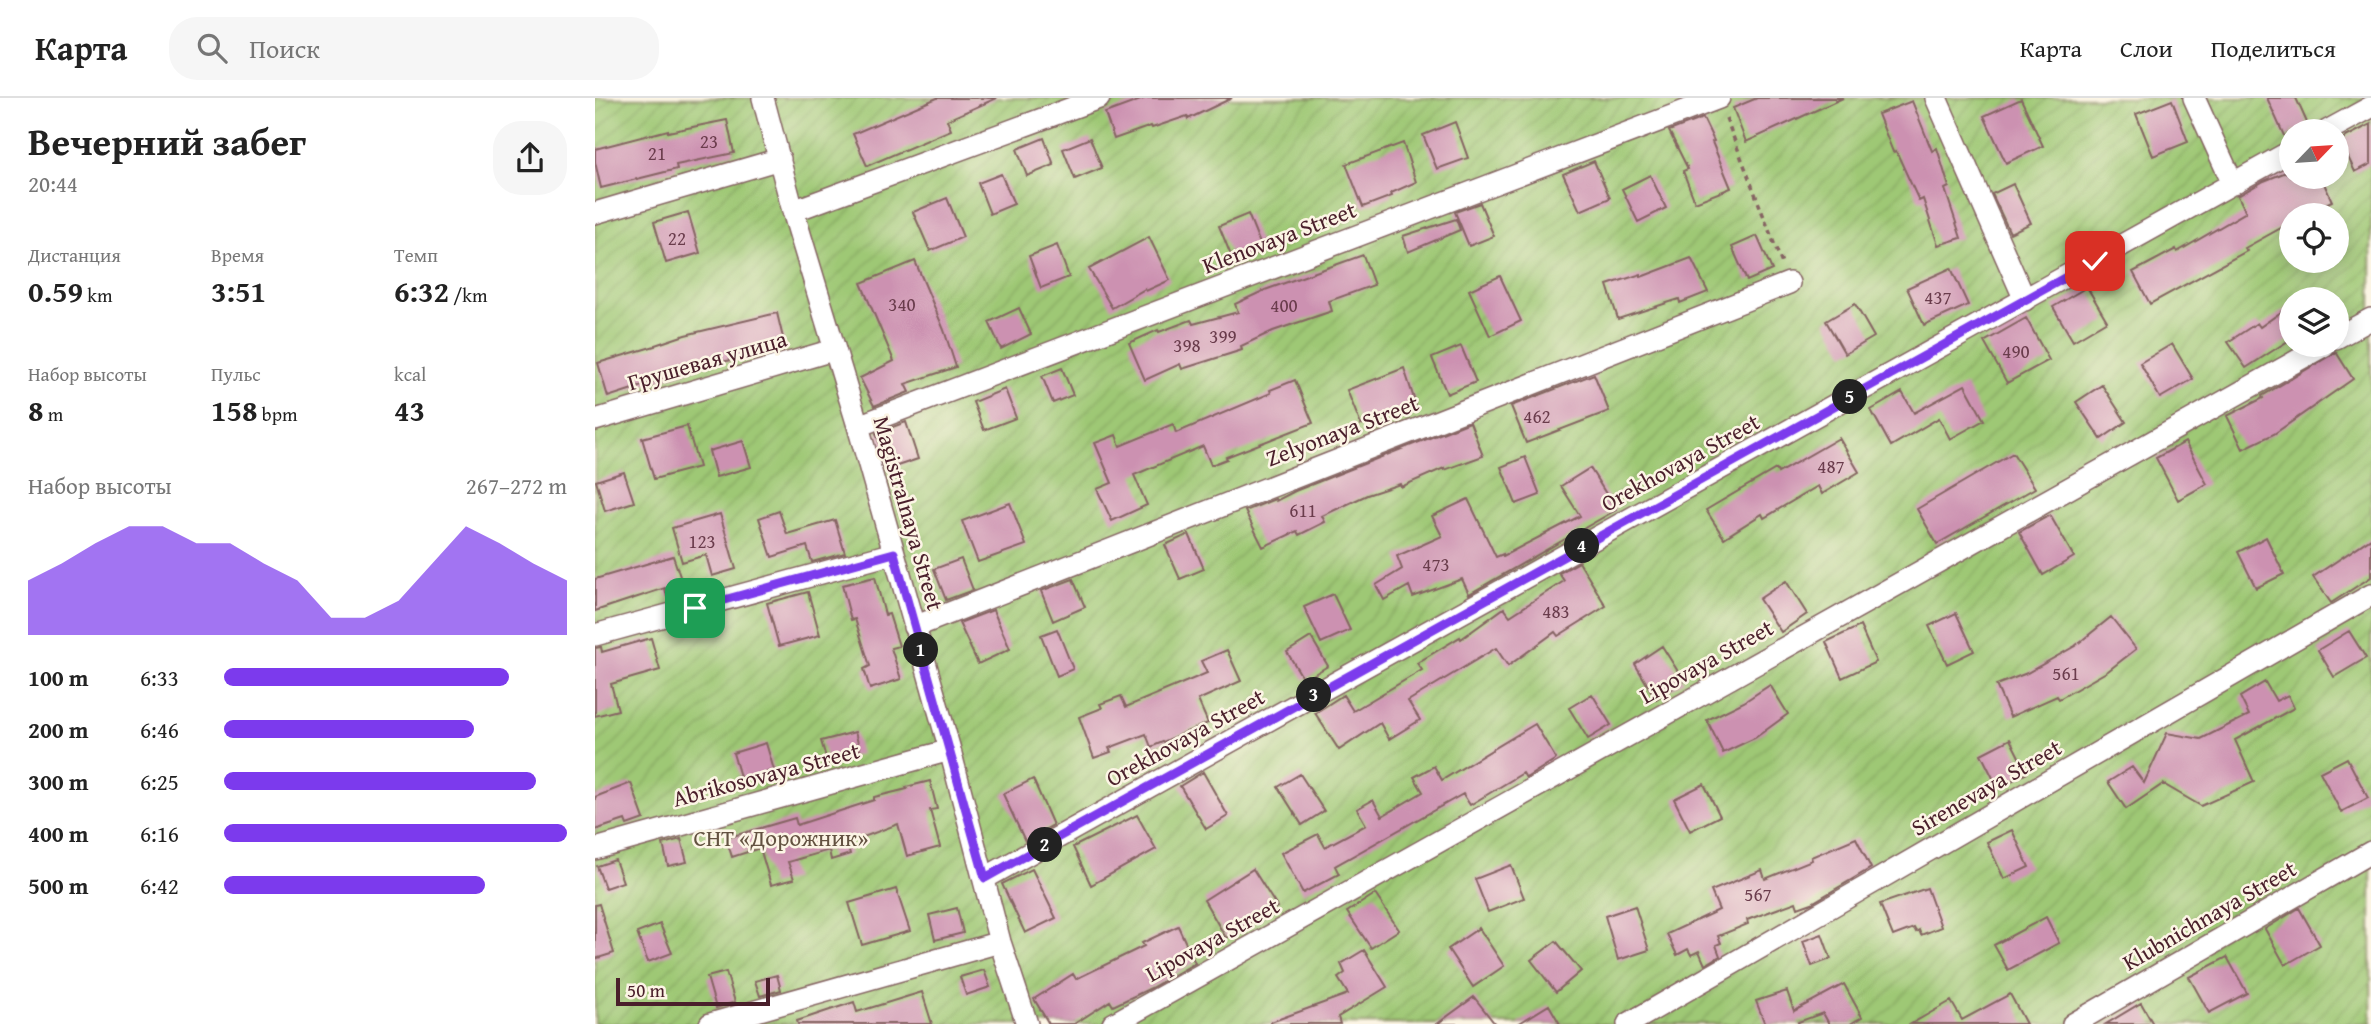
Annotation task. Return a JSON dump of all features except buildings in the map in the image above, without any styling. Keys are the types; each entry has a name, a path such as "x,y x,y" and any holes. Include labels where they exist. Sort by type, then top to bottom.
{"street":[{"name":"Magistralnaya Street","path":"763,98 833,351 858,426 950,750 1000,942 1027,1024"},
{"path":"793,211 1099,98"},
{"name":"Klenovaya Street","path":"858,426 1719,98"},
{"path":"1936,98 2025,299"},
{"path":"2194,98 2233,184"},
{"path":"2349,119 2371,107"},
{"name":"Orekhovaya Street","path":"985,878 2279,158"},
{"path":"595,213 780,159"},
{"name":"Zelyonaya Street","path":"914,627 1789,283"},
{"path":"2349,331 2371,319"},
{"name":"Грушевая улица","path":"595,420 833,351"},
{"name":"Lipovaya Street","path":"1113,1024 2304,357"},
{"path":"595,635 894,553"},
{"name":"Sirenevaya Street","path":"1628,1024 2371,595"},
{"name":"Abrikosovaya Street","path":"595,849 950,750"},
{"name":"Klubnichnaya Street","path":"2073,1024 2371,852"},
{"path":"711,1024 1000,942"}],"path":[{"path":"1719,98 1789,283"}],"green space":[{"name":"СНТ «Дорожник»","path":"595,98 2371,98 2371,1024 595,1024"}],"route":[{"path":"695,608 894,553 985,878 2095,261"}]}
